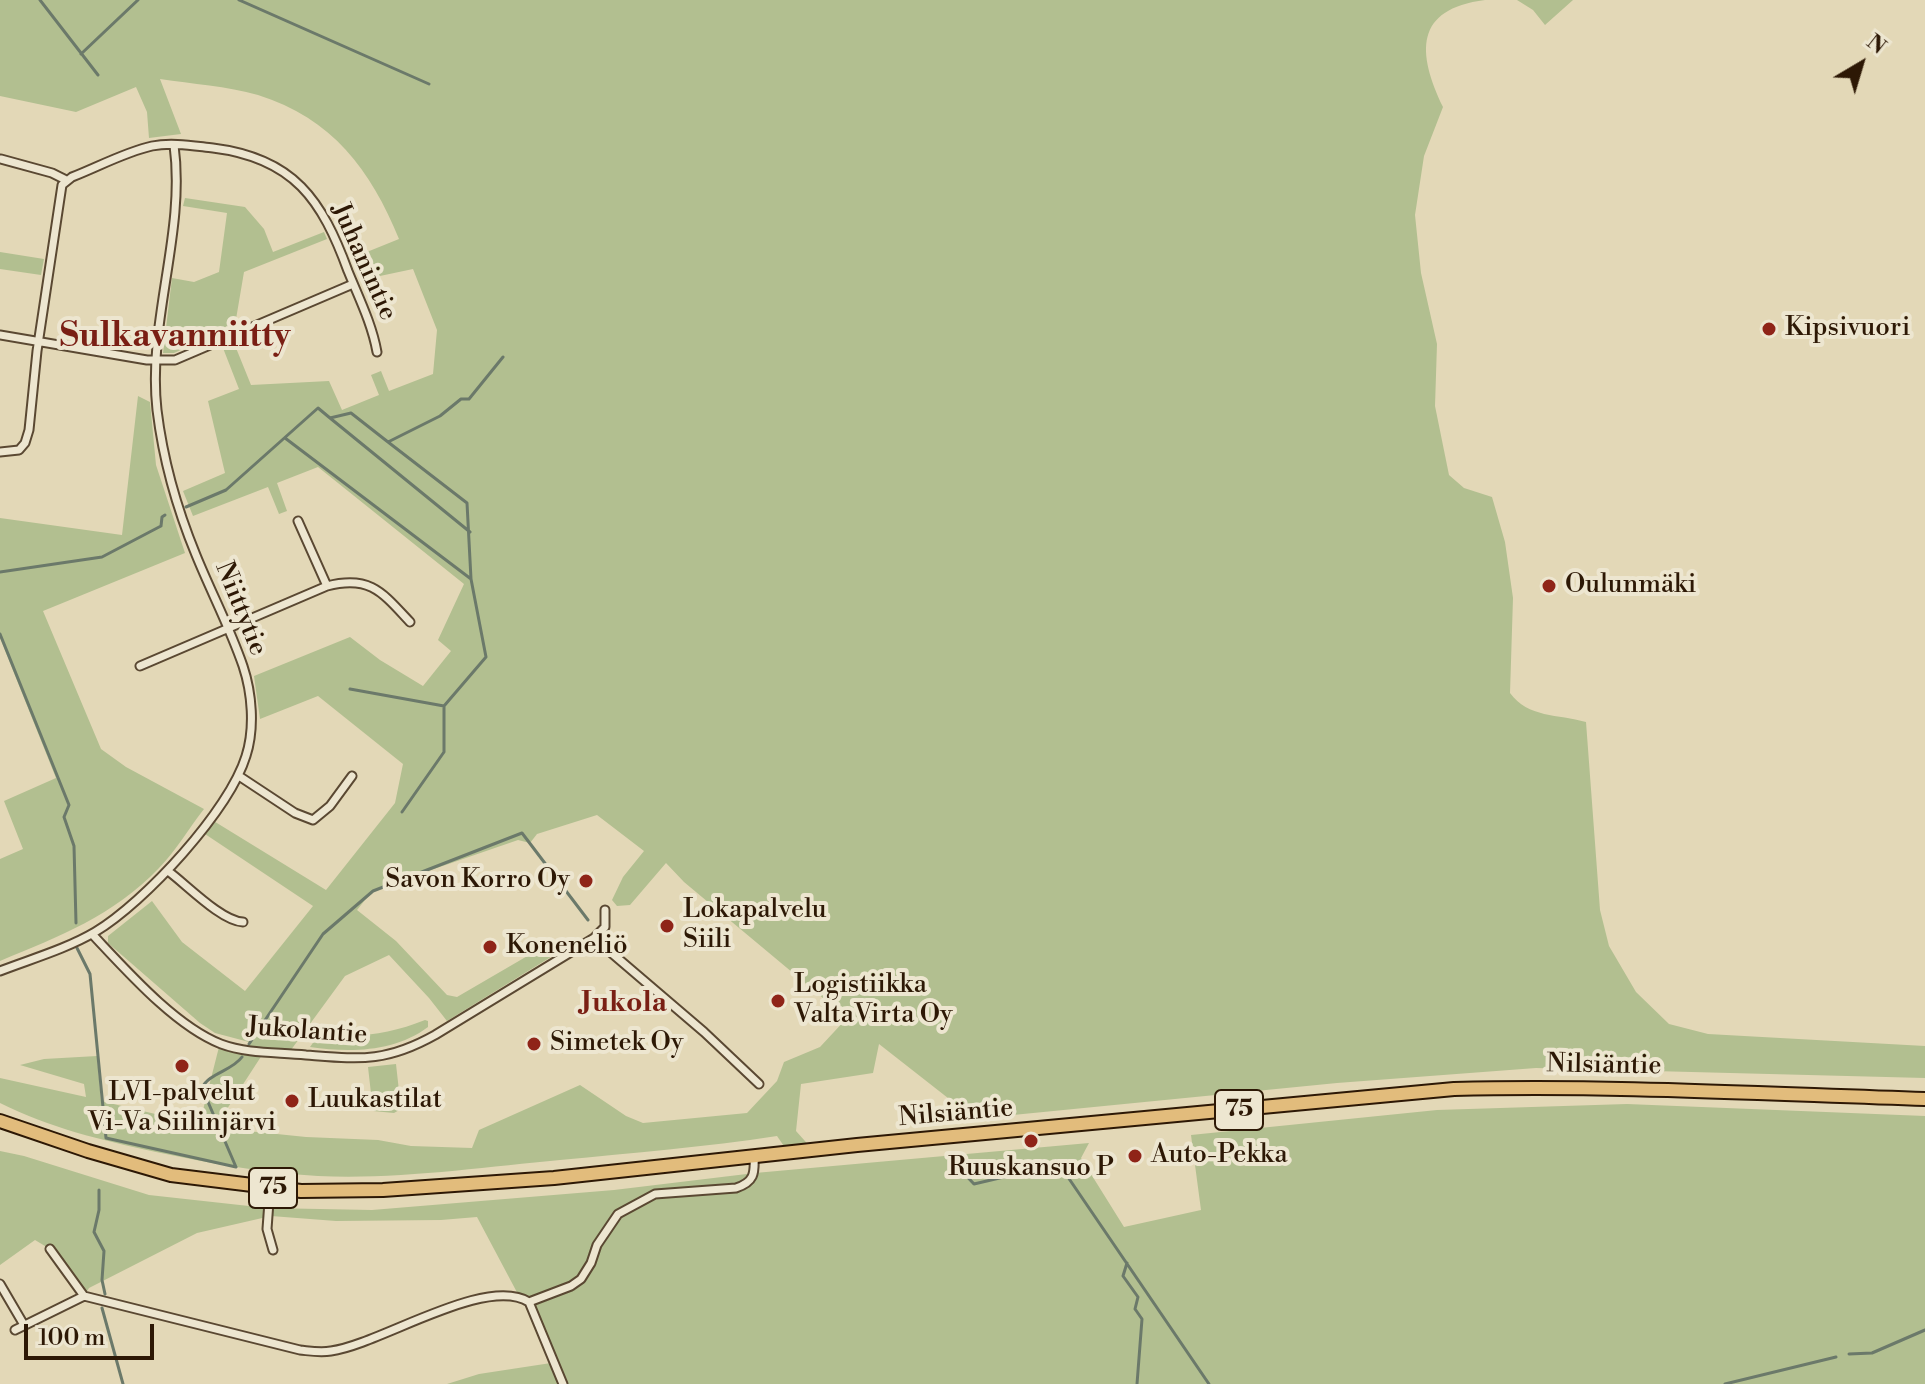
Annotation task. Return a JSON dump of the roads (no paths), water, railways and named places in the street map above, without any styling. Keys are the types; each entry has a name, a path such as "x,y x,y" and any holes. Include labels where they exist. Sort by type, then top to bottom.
{"main road":[{"name":"Nilsiäntie","path":"0,1121 171,1175 301,1191 383,1190 554,1178 1454,1089 1647,1088 1925,1099"}],"street":[{"name":"Juhanintie","path":"66,180 144,149 174,145 233,150 270,163 295,179 313,197 324,215 371,326 377,352"},
{"name":"Niittytie","path":"0,971 92,934 123,913 168,871 239,776 247,753 251,722 243,667 196,555 173,489 157,408 157,360 163,289 176,190 174,145"},
{"path":"0,452 19,450 29,430 38,341 61,191 66,180 1,159"},
{"path":"0,335 157,360 175,360 353,284"},
{"path":"298,521 327,586"},
{"path":"140,666 327,586 345,582 365,583 396,606 410,622"},
{"path":"239,776 295,813 313,820 330,806 352,776"},
{"path":"168,871 205,901 236,922 243,922"},
{"path":"605,910 605,927 594,938 704,1032 759,1084"},
{"name":"Jukolantie","path":"92,934 160,1002 190,1027 220,1043 247,1051 345,1060 380,1057 413,1047 594,938"},
{"path":"15,1330 84,1296 300,1350 317,1352 351,1346 463,1302 510,1295 529,1302 571,1286 581,1279 597,1245 618,1214 655,1194 736,1188 748,1184 755,1173 754,1156"},
{"path":"270,1188 267,1229 273,1250"},
{"path":"50,1249 84,1296"},
{"path":"0,1284 24,1325"},
{"path":"529,1302 563,1384"}],"waterway":[{"path":"40,0 98,75"},
{"path":"81,54 138,0"},
{"path":"239,0 429,84"},
{"path":"186,507 226,490 318,408 330,418 351,413 388,442 440,416 461,399 469,399 503,357"},
{"path":"330,418 470,532"},
{"path":"285,438 471,579 486,657 444,706 350,689"},
{"path":"388,442 467,503 471,579"},
{"path":"0,572 102,557 161,526 165,515"},
{"path":"0,634 69,805 64,817 74,846 76,923"},
{"path":"402,812 444,752 444,706"},
{"path":"249,1044 323,934 373,891 522,833 588,920"},
{"path":"77,948 90,974 106,1138 236,1167"},
{"path":"236,1167 202,1088 242,1057"},
{"path":"958,1167 974,1184 1059,1164 1209,1384"},
{"path":"99,1190 94,1232 104,1251 102,1280 105,1294"},
{"path":"1127,1263 1123,1276 1138,1297 1135,1309 1142,1319 1137,1384"},
{"path":"102,1308 123,1384"},
{"path":"1849,1354 1872,1353 1925,1330"},
{"path":"1725,1384 1836,1357"}],"place":[{"name":"Kipsivuori","path":"1769,329"},
{"name":"Oulunmäki","path":"1549,586"},
{"name":"Savon Korro Oy","path":"586,881"},
{"name":"Lokapalvelu Siili","path":"667,926"},
{"name":"Koneneliö","path":"490,947"},
{"name":"Logistiikka ValtaVirta Oy","path":"778,1001"},
{"name":"Simetek Oy","path":"534,1044"},
{"name":"LVI-palvelut Vi-Va Siilinjärvi","path":"182,1066"},
{"name":"Luukastilat","path":"292,1101"},
{"name":"Ruuskansuo P","path":"1031,1141"},
{"name":"Auto-Pekka","path":"1135,1156"}],"district":[{"name":"Sulkavanniitty","path":"175,338"},
{"name":"Jukola","path":"624,1004"}]}
